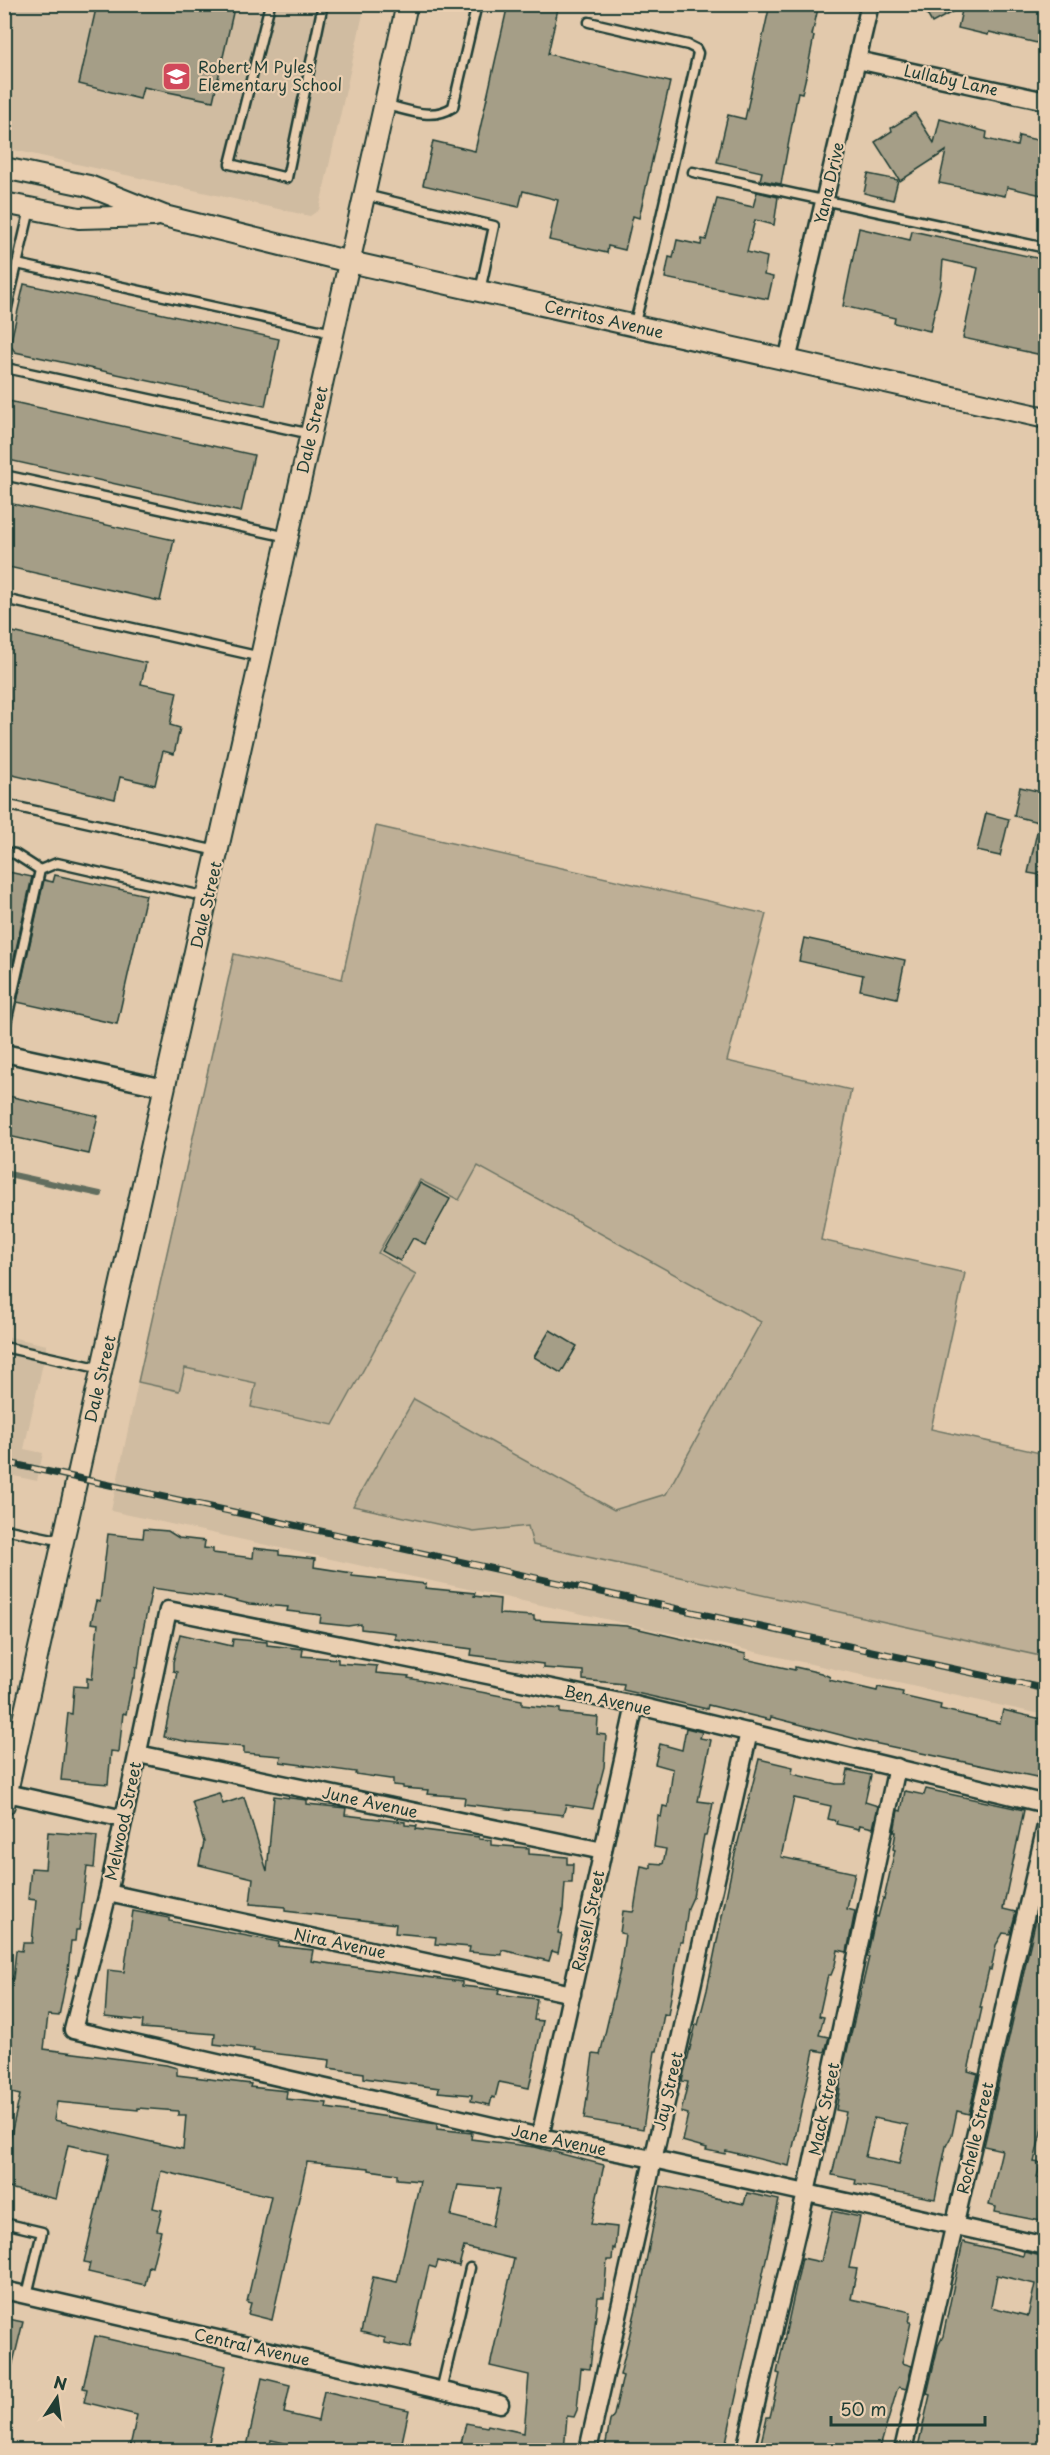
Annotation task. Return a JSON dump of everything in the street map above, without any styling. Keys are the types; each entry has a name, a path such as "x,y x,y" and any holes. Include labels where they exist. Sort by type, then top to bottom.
{"street":[{"name":"Dale Street","path":"6,1799 11,1748 63,1541 407,4"},
{"name":"Yana Drive","path":"787,361 870,4"},
{"name":"Lullaby Lane","path":"857,60 1046,101"},
{"name":"Cerritos Avenue","path":"4,168 89,186 164,216 350,262 1046,418"},
{"name":"Cerritos Avenue","path":"4,202 79,218 164,216"},
{"path":"4,1053 165,1088"},
{"name":"Ben Avenue","path":"168,1610 635,1705 1046,1804"},
{"name":"Melwood Street","path":"73,2030 108,1893 168,1610"},
{"name":"Russell Street","path":"540,2137 635,1705"},
{"name":"Jay Street","path":"588,2451 749,1732"},
{"name":"June Avenue","path":"138,1754 603,1851"},
{"name":"Mack Street","path":"746,2451 806,2193 897,1767"},
{"path":"6,1799 124,1819"},
{"name":"Rochelle Street","path":"903,2451 1040,1878 1046,1826"},
{"name":"Nira Avenue","path":"108,1893 572,1994"},
{"name":"Jane Avenue","path":"73,2030 540,2137 652,2159 1046,2246"},
{"name":"Central Avenue","path":"4,2290 500,2404"}],"lane":[{"path":"270,4 230,164 287,178 323,4"},
{"path":"385,105 429,115 443,114 453,107 477,4"},
{"path":"589,22 688,45 696,49 698,53 651,261 633,326"},
{"path":"693,172 1046,248"},
{"path":"365,195 494,226 480,291"},
{"path":"4,320 30,208"},
{"path":"17,264 334,333"},
{"path":"4,364 6,368 311,434"},
{"path":"4,475 288,537"},
{"path":"4,599 261,657"},
{"path":"4,804 218,852"},
{"path":"4,852 15,854 40,870"},
{"path":"40,870 57,863 208,897"},
{"path":"4,1032 40,870"},
{"path":"4,1347 102,1369"},
{"path":"4,1528 63,1541"},
{"path":"4,2223 42,2232 27,2295"},
{"path":"441,2391 470,2268"}],"shaded area":[{"name":"Robert M Pyles Elementary School","path":"5,5 365,5 319,210 310,216 5,148"},
{"path":"376,826 766,914 727,1061 851,1090 821,1240 965,1273 931,1429 1045,1454 1045,1657 533,1545 528,1526 474,1532 353,1506 414,1399 614,1510 666,1494 761,1322 478,1166 459,1200 420,1180 378,1253 416,1274 333,1425 251,1407 256,1383 185,1368 179,1391 138,1382 234,954 342,979"},
{"path":"478,1166 761,1321 666,1494 614,1510 414,1399 353,1506 474,1532 528,1526 533,1545 1045,1657 1045,1715 111,1511 138,1382 179,1391 184,1368 256,1384 251,1407 416,1275 378,1253 420,1179"},
{"path":"5,1336 47,1345 24,1449 43,1453 37,1481 5,1474"}],"building":[{"path":"97,4 235,4 213,101 143,87 140,99 79,84"},
{"path":"508,4 559,4 548,54 670,82 639,218 633,216 625,250 608,246 607,253 549,240 558,200 523,191 519,207 423,185 433,141 475,151"},
{"path":"770,4 819,4 802,93 798,92 781,184 760,180 762,172 717,162 728,115 745,119"},
{"path":"921,4 1046,4 1046,45 989,32 988,35 958,28 963,6 932,23"},
{"path":"915,113 934,143 940,119 987,132 986,139 1017,146 1019,136 1046,142 1046,196 1007,187 1005,196 939,183 946,151 900,181 875,142 892,131 891,128"},
{"path":"868,174 898,180 893,200 864,193"},
{"path":"757,192 778,197 774,225 755,220 747,252 767,257 764,275 773,277 768,299 665,278 669,257 673,258 677,240 701,245 702,239 706,240 717,199 753,207"},
{"path":"859,228 910,240 912,231 1046,260 1046,339 1042,355 963,338 978,268 943,260 941,284 930,331 894,323 895,318 843,306"},
{"path":"24,284 279,339 265,406 15,352 10,345"},
{"path":"4,400 254,455 241,512 4,459"},
{"path":"4,502 174,540 160,601 4,566"},
{"path":"4,630 146,663 141,684 177,692 170,725 180,728 174,754 163,751 155,785 120,777 115,799 4,773"},
{"path":"1020,787 1046,793 1046,824 1014,816"},
{"path":"986,813 1009,819 1000,856 977,851"},
{"path":"1038,827 1046,828 1046,876 1028,873"},
{"path":"4,871 32,877 5,999 4,999"},
{"path":"55,875 146,895 117,1024 17,1002 44,880 53,882"},
{"path":"804,938 905,960 897,998 860,990 863,975 799,961"},
{"path":"4,1095 98,1116 89,1154 4,1135"},
{"path":"420,1183 450,1199 425,1244 413,1238 400,1261 382,1251"},
{"path":"550,1330 577,1346 561,1373 534,1357"},
{"path":"144,1529 168,1531 179,1538 205,1541 204,1548 213,1549 213,1553 253,1558 254,1548 279,1551 279,1555 315,1559 314,1567 352,1573 352,1576 426,1584 425,1588 475,1593 474,1596 500,1599 499,1614 534,1616 534,1620 626,1626 746,1654 745,1659 821,1673 830,1677 829,1680 877,1691 878,1687 903,1692 902,1696 941,1705 940,1709 1000,1723 1003,1710 1046,1720 1046,1779 864,1741 771,1717 770,1720 708,1705 707,1709 623,1690 624,1684 583,1680 583,1671 543,1668 543,1664 471,1655 472,1649 395,1639 395,1633 361,1629 361,1624 348,1626 320,1623 321,1615 287,1611 288,1607 249,1604 225,1598 152,1588 138,1668 136,1667 135,1678 133,1678 126,1714 123,1713 119,1752 111,1751 108,1784 61,1780 68,1713 72,1714 74,1686 87,1687 87,1678 92,1679 98,1624 91,1623 96,1601 100,1602 108,1534 143,1538"},
{"path":"180,1634 232,1646 233,1639 267,1642 267,1645 303,1649 302,1656 338,1659 338,1663 377,1666 376,1673 409,1676 408,1678 522,1700 522,1705 560,1709 560,1713 598,1717 597,1734 606,1735 604,1767 593,1809 566,1805 563,1815 464,1804 465,1797 427,1794 428,1790 403,1788 403,1786 393,1785 393,1779 280,1762 281,1756 244,1753 244,1747 189,1742 164,1737 177,1672 173,1671 173,1662"},
{"path":"686,1728 702,1732 700,1738 711,1740 698,1801 713,1803 706,1835 704,1835 693,1897 688,1908 683,1942 680,1942 668,2015 664,2014 657,2051 655,2051 643,2129 584,2119 593,2054 600,2055 620,1970 625,1934 620,1933 623,1911 633,1912 634,1910 641,1866 651,1868 651,1863 663,1864 666,1849 654,1847 658,1816 661,1817 663,1806 668,1807 673,1769 655,1764 660,1744 682,1750"},
{"path":"759,1759 793,1767 792,1774 836,1784 845,1784 848,1770 871,1775 865,1802 878,1806 873,1828 860,1825 859,1829 836,1824 837,1821 828,1819 831,1806 794,1798 781,1857 855,1873 847,1909 855,1911 847,1952 838,1950 831,1975 828,1975 819,2016 824,2017 819,2035 829,2037 825,2052 814,2050 789,2166 726,2151 725,2154 706,2150 707,2148 682,2141 688,2114 681,2112 688,2082 682,2081 707,1990 734,1858"},
{"path":"926,1789 1024,1810 1003,1909 1016,1912 1010,1934 1003,1933 996,1945 991,1970 989,1969 968,2071 978,2074 969,2114 957,2111 952,2135 946,2146 935,2199 855,2184 856,2180 832,2175 846,2112 836,2110 844,2064 869,1957 867,1957 876,1916 878,1917 884,1899 895,1850 893,1849 896,1832 894,1832 898,1810 901,1811 905,1791 924,1795","holes":["874,2118 908,2125 899,2164 865,2157"]},
{"path":"219,1793 223,1804 244,1797 267,1871 274,1796 307,1800 307,1804 346,1808 345,1815 405,1822 405,1825 417,1826 416,1829 479,1837 479,1839 491,1840 491,1845 529,1848 529,1854 567,1857 567,1864 573,1864 572,1883 565,1883 558,1933 562,1934 558,1953 552,1951 549,1961 502,1950 502,1955 469,1952 470,1947 435,1944 436,1937 395,1933 396,1924 285,1911 285,1907 250,1904 253,1878 199,1865 204,1842 192,1801"},
{"path":"48,1832 97,1836 94,1868 87,1867 79,1930 76,1930 75,1941 71,1941 59,2016 48,2015 44,2049 166,2065 177,2068 177,2075 287,2091 286,2099 327,2103 326,2108 437,2124 437,2129 472,2133 471,2139 535,2147 604,2165 591,2224 617,2227 615,2249 613,2248 612,2260 607,2260 604,2297 598,2297 590,2369 581,2368 577,2410 574,2417 567,2416 564,2451 459,2451 466,2423 524,2433 529,2375 490,2366 514,2259 464,2247 459,2266 438,2261 436,2268 429,2266 410,2348 385,2343 385,2338 361,2332 373,2277 397,2282 420,2181 397,2179 397,2174 369,2170 369,2168 307,2162 272,2320 248,2314 251,2303 247,2302 271,2196 161,2171 153,2208 162,2210 157,2230 161,2231 145,2285 88,2272 90,2263 84,2262 109,2154 68,2145 56,2199 4,2187 4,2165 20,2095 4,2091 4,2016 7,1978 13,1979 16,1950 22,1951 23,1943 32,1943 36,1900 28,1899 31,1868 45,1869","holes":["57,2102 138,2110 138,2108 178,2111 178,2115 186,2115 183,2149 54,2120","458,2185 500,2189 492,2226 451,2216"]},
{"path":"1039,1906 1046,1906 1046,2111 1034,2162 1041,2163 1037,2177 1046,2179 1046,2222 995,2212 996,2207 989,2205 1002,2150 984,2146"},
{"path":"133,1911 169,1918 169,1921 279,1942 278,1946 313,1950 311,1961 462,1982 462,1986 499,1990 498,1994 537,1999 534,2020 543,2021 529,2088 499,2082 495,2098 492,2097 490,2105 471,2101 472,2095 438,2092 439,2088 364,2078 364,2073 329,2068 330,2060 214,2044 215,2034 142,2028 143,2021 105,2017 108,1970 124,1972"},
{"path":"661,2186 744,2204 747,2193 779,2200 724,2451 616,2451 605,2448 623,2376 620,2375 640,2292"},
{"path":"832,2211 860,2217 849,2268 857,2269 851,2299 911,2312 902,2363 912,2366 906,2389 899,2387 897,2390 879,2451 759,2451 780,2374 777,2373 802,2258 821,2262"},
{"path":"963,2242 1023,2256 1024,2252 1046,2257 1046,2425 1039,2451 917,2451 930,2395 927,2394 938,2346 943,2336","holes":["997,2275 1035,2284 1028,2316 991,2307"]},
{"path":"4,2318 23,2322 11,2371 4,2370"},
{"path":"95,2336 226,2366 207,2451 129,2451 137,2415 84,2402 87,2389 83,2388"},
{"path":"262,2378 290,2385 284,2413 318,2421 324,2391 409,2410 400,2451 302,2451 303,2447 271,2440 269,2451 246,2451"}],"waterway":[{"path":"4,1173 100,1194"}],"railway":[{"path":"4,1462 1046,1689"}],"place":[{"name":"Robert M Pyles Elementary School","path":"177,76"}]}
